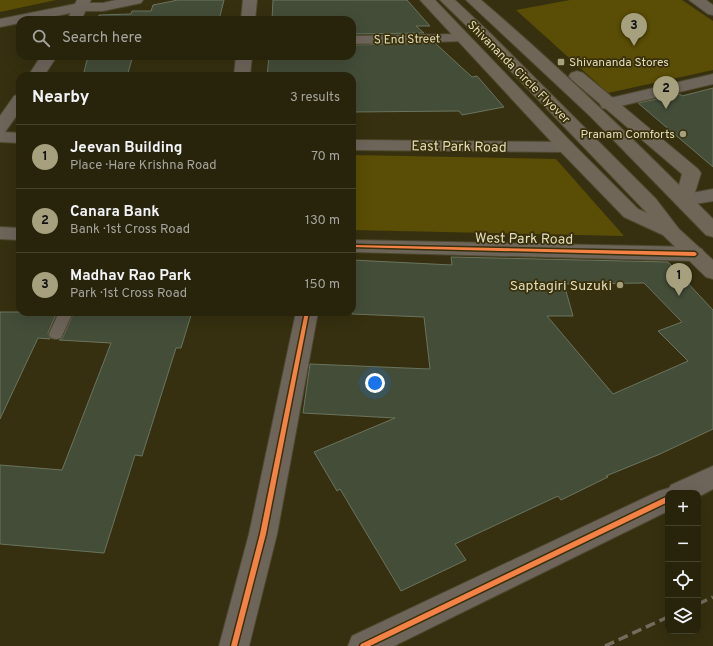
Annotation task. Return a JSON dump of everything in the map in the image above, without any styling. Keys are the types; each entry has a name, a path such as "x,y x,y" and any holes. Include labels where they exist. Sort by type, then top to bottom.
{"main road":[{"path":"427,0 566,148 631,212 672,233 713,272"},
{"name":"Shivananda Circle Flyover","path":"447,0 484,35 649,203 672,233"},
{"name":"Shivananda Circle Flyover","path":"472,0 510,32 631,147 713,231"},
{"path":"491,0 608,104 692,174 684,200"}],"street":[{"path":"43,16 80,9 101,2 136,0"},
{"path":"248,16 250,0"},
{"path":"696,0 713,11"},
{"path":"0,24 16,21"},
{"name":"S End Street","path":"356,40 462,38"},
{"path":"39,72 46,60"},
{"path":"242,72 244,60"},
{"path":"608,104 713,79"},
{"path":"0,128 16,105"},
{"path":"0,137 16,138"},
{"name":"East Park Road","path":"356,145 566,148"},
{"path":"684,200 713,195"},
{"path":"0,234 16,234"},
{"name":"West Park Road","path":"356,246 695,254"},
{"path":"234,646 263,534 306,316"},
{"path":"686,490 713,477"},
{"path":"363,646 665,500"}],"lane":[{"path":"56,334 64,316"}],"shaded area":[{"path":"0,0 56,0 0,12"},
{"path":"570,0 682,0 713,21 713,70 608,93 516,10"},
{"path":"356,155 556,159 624,236 356,230"}],"building":[{"path":"178,0 224,0 220,16 99,16 131,14 132,11 151,11 153,5"},
{"path":"273,0 407,0 430,26 416,26 424,33 356,34 356,16 272,16"},
{"path":"435,43 472,77 477,76 504,107 462,115 459,111 356,112 356,72 267,72 269,60 356,60 356,45"},
{"path":"87,60 132,60 128,72 84,72"},
{"path":"713,88 713,167 638,103 680,94 682,96"},
{"path":"451,257 668,262 713,310 713,429 660,454 606,476 608,477 561,500 558,496 455,544 466,560 401,591 340,489 337,491 314,452 395,418 303,413 310,364 430,369 424,317 356,314 356,260 452,265","holes":["644,283 682,322 658,331 688,361 613,394 547,316 573,316 564,284"]},
{"path":"0,312 16,312 16,316 55,316 48,333 50,339 38,338 0,419"},
{"path":"72,316 191,316 181,348 176,348 142,456 135,455 104,553 0,544 0,465 62,470 111,343 59,340 62,339"}],"railway":[{"path":"701,603 713,597"},
{"path":"605,646 665,618"}],"cycle path":[{"path":"356,246 695,254"},
{"path":"234,646 263,534 306,316"},
{"path":"363,646 665,500"}],"place":[{"name":"Madhav Rao Park","path":"634,46"},
{"name":"Shivananda Stores","path":"561,62"},
{"name":"Canara Bank","path":"666,109"},
{"name":"Pranam Comforts","path":"683,134"},
{"name":"Saptagiri Suzuki","path":"620,285"},
{"name":"Jeevan Building","path":"679,296"}]}
